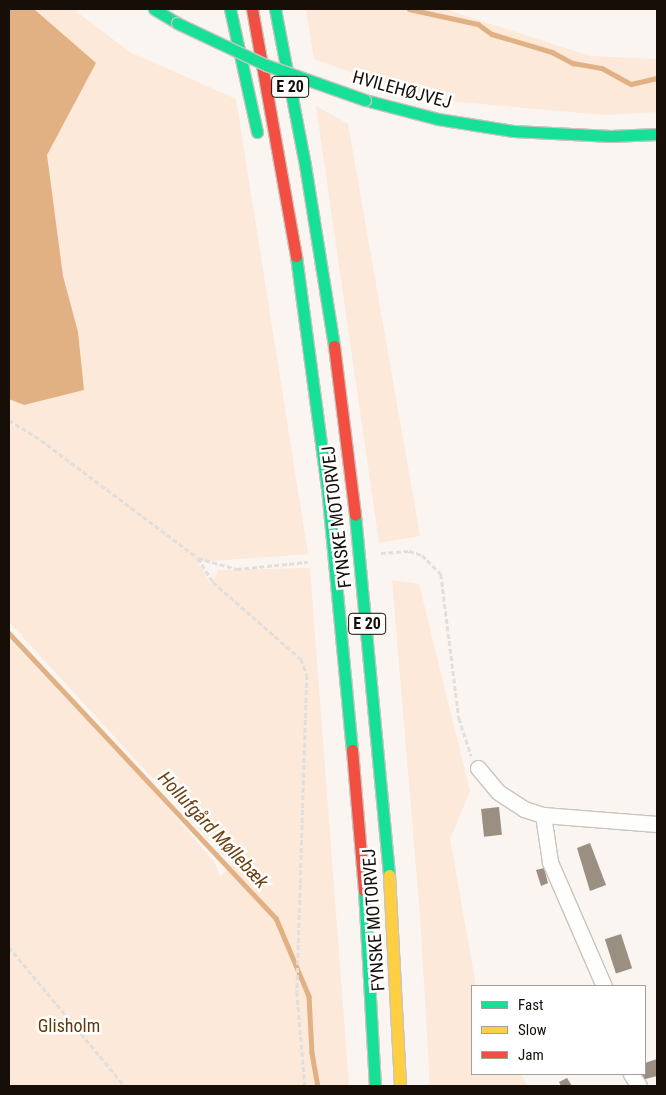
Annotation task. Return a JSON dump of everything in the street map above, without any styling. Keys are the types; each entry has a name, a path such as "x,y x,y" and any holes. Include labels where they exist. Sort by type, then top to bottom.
{"main road":[{"name":"HVILEHØJVEJ","path":"154,9 177,23 266,65 365,100 438,119 513,131 611,136 657,134"},
{"path":"230,9 259,144"},
{"name":"FYNSKE MOTORVEJ","path":"252,9 292,226 327,487 362,860 375,1086"},
{"name":"FYNSKE MOTORVEJ","path":"275,9 305,165 338,373 360,556 388,862 400,1086"},
{"path":"285,9 305,165"},
{"path":"292,326 302,393 327,487"}],"street":[{"path":"478,768 498,792 524,808 544,815 657,824"},
{"path":"544,815 550,862 604,985"},
{"path":"632,1075 638,1086"}],"path":[{"path":"9,420 41,440 198,558 213,582 301,659 308,675 297,992 305,1086"},
{"path":"379,553 408,551 422,555 441,574 459,718 467,749 478,768"},
{"path":"198,558 237,569 308,562"},
{"path":"9,947 125,1086"}],"green space":[{"name":"Glisholm","path":"9,9 73,9 130,52 236,99 308,554 198,562 211,584 218,570 310,568 349,1086 9,1086 9,639 146,783 215,863 220,877 237,858 225,857 9,622 9,423 17,426 9,420"},
{"path":"306,9 444,9 590,56 657,59 657,112 604,115 425,99 314,59"},
{"path":"316,106 348,124 420,536 379,543"},
{"path":"392,580 419,584 470,791 450,839 476,985 471,985 471,1075 522,1075 527,1086 430,1086 420,915"}],"shaded area":[{"path":"9,9 34,9 96,63 47,155 63,276 78,332 84,390 24,405 9,399"}],"building":[{"path":"499,807 502,835 484,837 481,809"},
{"path":"590,843 606,885 590,891 577,848"},
{"path":"544,868 548,883 541,886 536,870"},
{"path":"621,934 632,968 616,973 605,939"},
{"path":"657,1059 657,1076 642,1080 640,1075 646,1075 646,1063"},
{"path":"567,1078 572,1086 561,1086 559,1082"}],"waterway":[{"path":"409,9 478,24 492,34 552,52 573,63 602,68 631,84 657,78"},
{"name":"Hollufgård Møllebæk","path":"9,633 276,918 309,996 312,1053 318,1086"}],"traffic: fast":[{"path":"154,9 177,23"},
{"path":"230,9 257,132"},
{"path":"275,9 305,165 334,346"},
{"path":"177,23 266,65 365,100"},
{"path":"365,100 438,119 513,131 611,136 657,134"},
{"path":"296,256 327,487 352,750"},
{"path":"355,515 389,875"},
{"path":"364,890 375,1086"}],"traffic: slow":[{"path":"389,875 400,1086"}],"traffic: jam":[{"path":"252,9 296,256"},
{"path":"334,346 355,515"},
{"path":"352,750 364,890"}]}
